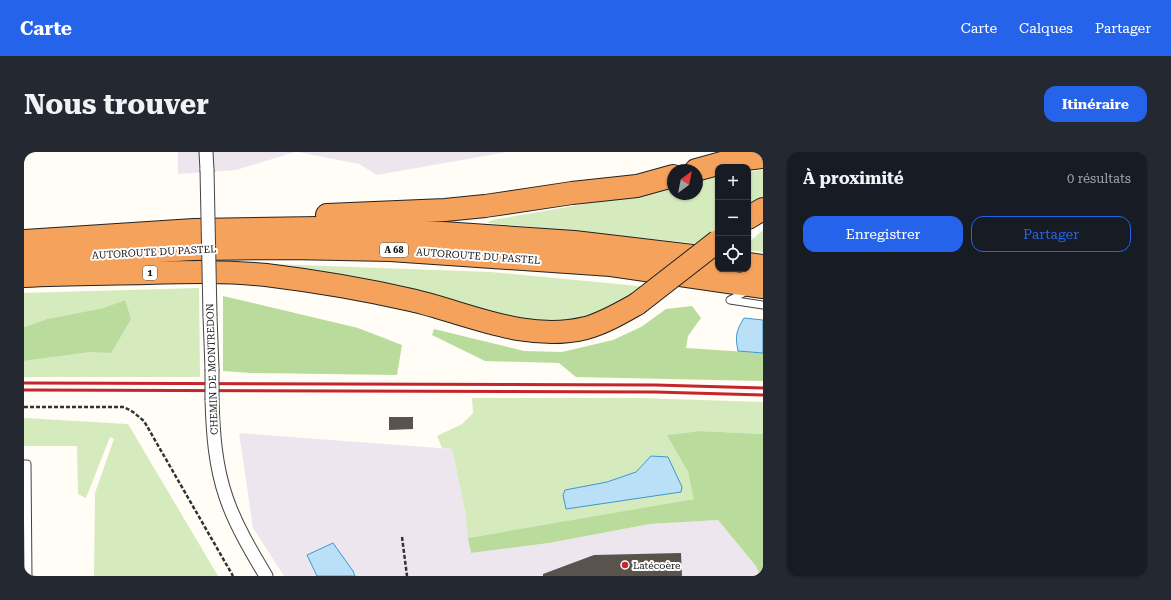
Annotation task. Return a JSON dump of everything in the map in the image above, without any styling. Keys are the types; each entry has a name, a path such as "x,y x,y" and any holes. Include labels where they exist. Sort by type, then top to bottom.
{"highway":[{"path":"703,168 729,161 763,157"},
{"path":"24,226 191,217 347,215 445,210 637,186 667,178"},
{"path":"751,216 763,209"},
{"name":"AUTOROUTE DU PASTEL","path":"24,241 194,230 318,228 443,233 574,242 715,259"},
{"name":"1","path":"24,276 201,272 264,275 327,283 413,300 495,324 523,330 566,332 587,328 613,318 637,304 715,243"},
{"name":"AUTOROUTE DU PASTEL","path":"24,259 193,249 289,248 390,250 611,266 761,286"},
{"name":"AUTOROUTE DU PASTEL","path":"751,269 761,286"}],"street":[{"name":"CHEMIN DE MONTREDON","path":"206,152 214,439 219,471 226,497 237,525 266,576"}],"lane":[{"path":"24,464 27,464 28,576"}],"path":[{"path":"24,407 124,407 144,420 234,576"},
{"path":"402,537 406,576"}],"shaded area":[{"path":"178,152 295,152 236,170 178,174"},
{"path":"298,152 507,152 377,175 359,164"},
{"path":"239,433 452,449 465,511 471,553 549,543 650,524 718,520 757,566 760,576 284,576 253,528"}],"green space":[{"path":"763,170 763,199 751,206 751,200 751,172"},
{"path":"715,177 715,233 702,244 487,223 492,220 602,201 667,187 667,200 703,200 703,180"},
{"path":"763,230 763,252 751,250 751,240"},
{"path":"272,264 491,272 648,287 603,317 549,327 270,267"},
{"path":"199,288 200,377 24,377 24,361 91,352 111,352 125,300 103,308 47,319 24,327 24,293"},
{"path":"223,296 358,328 402,345 397,375 251,373 223,371"},
{"path":"125,300 131,319 111,353 91,352 24,361 24,327 47,319 103,308"},
{"path":"692,306 701,318 688,336 686,348 763,353 763,381 576,377 559,363 485,361 432,335 434,329 524,351 562,352 613,340 641,327 666,309"},
{"path":"472,398 639,398 763,402 763,434 700,431 668,435 688,472 695,499 468,538 465,511 452,449 442,448 437,436 462,424 473,413","holes":["651,456 680,492 607,482 636,472"]},
{"path":"24,418 128,424 218,576 94,576 95,493 114,439 110,437 86,498 78,494 77,446 24,446"},
{"path":"700,431 763,434 763,576 760,576 756,566 718,520 650,524 549,543 471,553 468,538 694,499 688,472 667,435"}],"water":[{"path":"744,318 763,320 763,353 738,351 737,334"},
{"path":"651,456 668,457 682,487 681,492 566,509 563,495 565,490 607,482 636,472"},
{"path":"333,543 355,576 317,576 307,555"}],"building":[{"path":"389,417 413,417 413,429 389,430"},
{"name":"Latécoère","path":"681,553 682,576 543,576 543,574 594,555"}],"railway":[{"path":"24,383 655,385 763,388"},
{"path":"24,390 655,392 763,395"}],"place":[{"name":"Latécoère","path":"625,565"}]}
